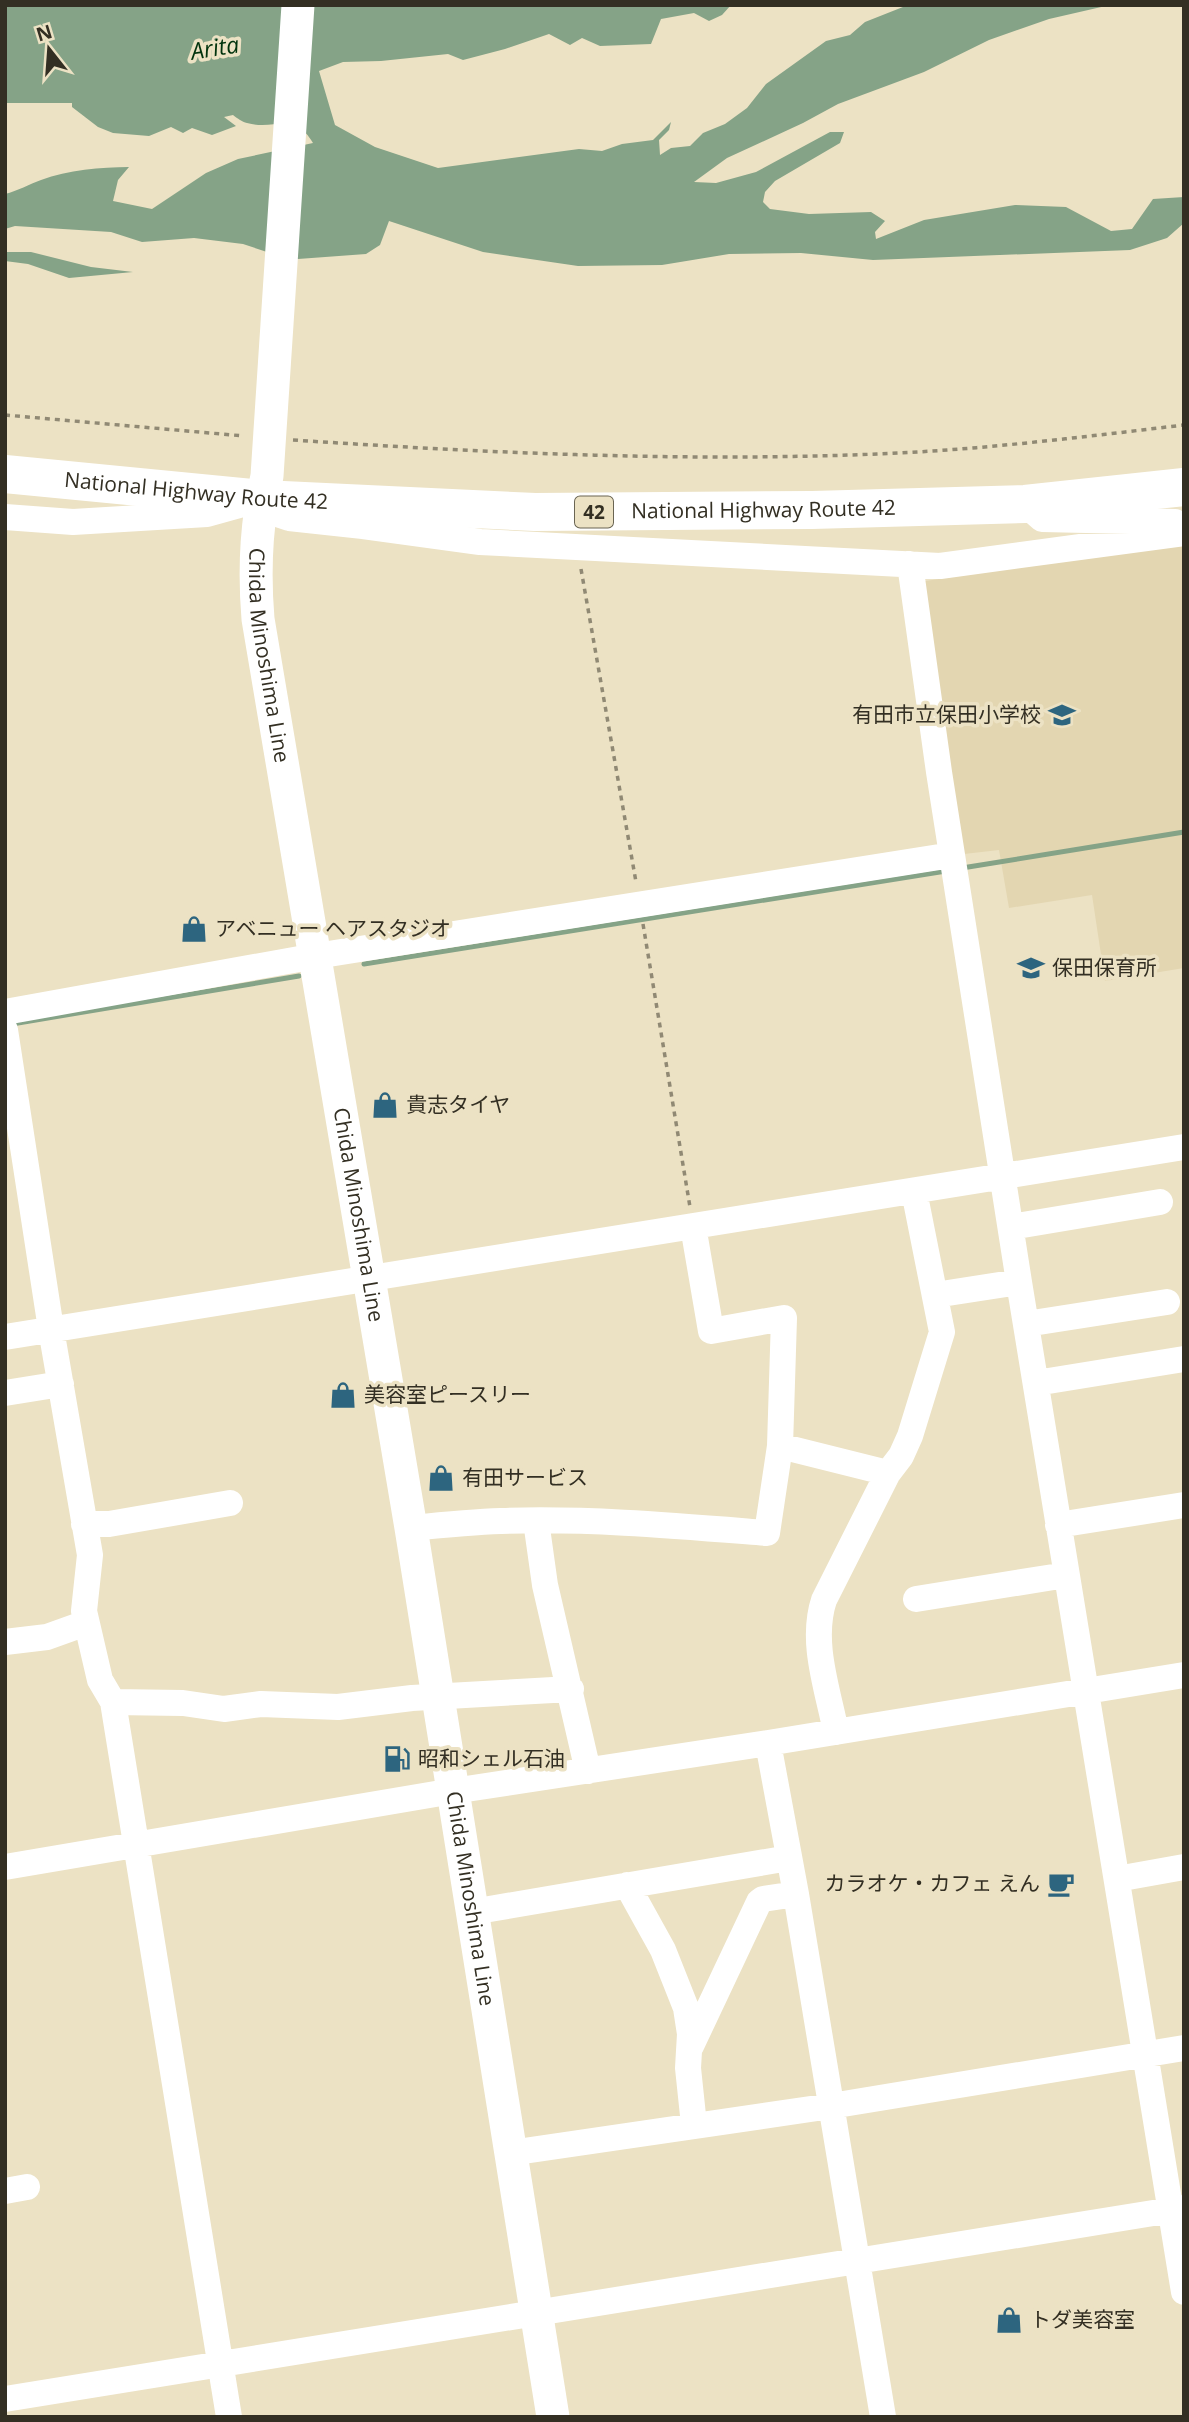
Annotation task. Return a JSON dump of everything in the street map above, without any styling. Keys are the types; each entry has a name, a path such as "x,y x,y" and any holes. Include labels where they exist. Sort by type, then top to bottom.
{"highway":[{"name":"National Highway Route 42","path":"5,474 263,495 536,512 812,510 1025,504 1184,487"}],"main road":[{"name":"Chida Minoshima Line","path":"298,5 263,495 256,555 258,619 411,1528 553,2417"}],"street":[{"path":"5,517 73,522 207,514 263,495 289,519 480,542 959,565 1184,533"},
{"path":"1025,504 1042,519 1184,522"},
{"path":"910,564 952,855 1066,1575 1145,2054 1177,2209 1184,2292"},
{"path":"5,1012 316,956 952,855"},
{"path":"5,1030 89,1555 83,1611 100,1679 113,1702 229,2417"},
{"path":"5,1337 1184,1147"},
{"path":"836,1732 818,1638 820,1613 888,1473 901,1456 910,1436 940,1341 940,1320 915,1192"},
{"path":"1011,1227 1160,1202"},
{"path":"411,1528 536,1521 639,1523 767,1534 780,1446 784,1318 711,1331 693,1226"},
{"path":"934,1295 1019,1282"},
{"path":"1026,1324 1167,1302"},
{"path":"1036,1383 1184,1359"},
{"path":"5,1393 61,1384"},
{"path":"780,1446 888,1473"},
{"path":"84,1524 109,1524 230,1503"},
{"path":"1058,1525 1184,1505"},
{"path":"536,1521 545,1585 589,1771"},
{"path":"916,1599 1066,1575"},
{"path":"5,1642 47,1637 86,1623"},
{"path":"5,1867 453,1791 1184,1675"},
{"path":"113,1702 183,1703 224,1709 261,1704 338,1707 405,1698 571,1689"},
{"path":"768,1743 796,1894 883,2417"},
{"path":"472,1912 789,1858"},
{"path":"1117,1878 1184,1867"},
{"path":"627,1885 663,1950 690,2022 688,2068 694,2125"},
{"path":"690,2047 759,1902 796,1894"},
{"path":"510,2154 831,2106 1184,2048"},
{"path":"5,2399 1177,2209"}],"path":[{"path":"5,415 245,436"},
{"path":"285,440 526,454 741,457 932,450 1184,425"}],"shaded area":[{"name":"有田市立保田小学校","path":"1184,542 1184,968 1105,981 1092,895 1009,908 999,850 964,854 919,582"}],"water":[{"name":"Arita","path":"5,5 731,5 722,15 709,21 694,13 661,19 651,44 600,46 582,38 570,45 549,34 463,60 448,54 343,62 319,71 335,125 375,147 438,168 579,149 602,151 622,144 653,140 671,122 669,130 659,140 660,155 671,148 690,146 703,133 725,124 747,108 766,84 826,41 850,35 865,22 908,5 1110,5 1049,19 989,40 924,72 838,104 727,158 694,182 716,183 756,172 830,132 844,132 840,143 775,181 765,192 763,202 770,209 809,214 871,212 885,221 875,232 876,239 924,220 1015,205 1066,207 1111,231 1132,229 1153,199 1184,197 1184,223 1167,238 1130,250 873,260 801,253 729,254 662,265 578,266 483,252 389,221 380,245 366,254 298,259 282,257 243,244 194,238 142,242 111,232 15,226 5,229 5,194 51,177 85,170 129,167 118,180 113,201 152,209 206,173 238,159 313,143 306,133 291,124 257,125 243,122 233,115 224,117 236,126 212,135 192,128 183,133 171,127 149,136 113,133 98,127 72,107 72,103 5,103"},
{"path":"5,252 31,252 91,267 133,272 69,278 28,264 5,261"}],"waterway":[{"path":"962,868 1184,832"},
{"path":"364,964 946,871"},
{"path":"12,1024 299,976"}],"place":[{"name":"有田市立保田小学校","path":"1062,715"},
{"name":"アベニュー ヘアスタジオ","path":"194,929"},
{"name":"保田保育所","path":"1031,968"},
{"name":"貴志タイヤ","path":"385,1105"},
{"name":"美容室ピースリー","path":"343,1395"},
{"name":"有田サービス","path":"441,1478"},
{"name":"昭和シェル石油","path":"397,1759"},
{"name":"カラオケ・カフェ えん","path":"1061,1884"},
{"name":"トダ美容室","path":"1009,2320"}]}
